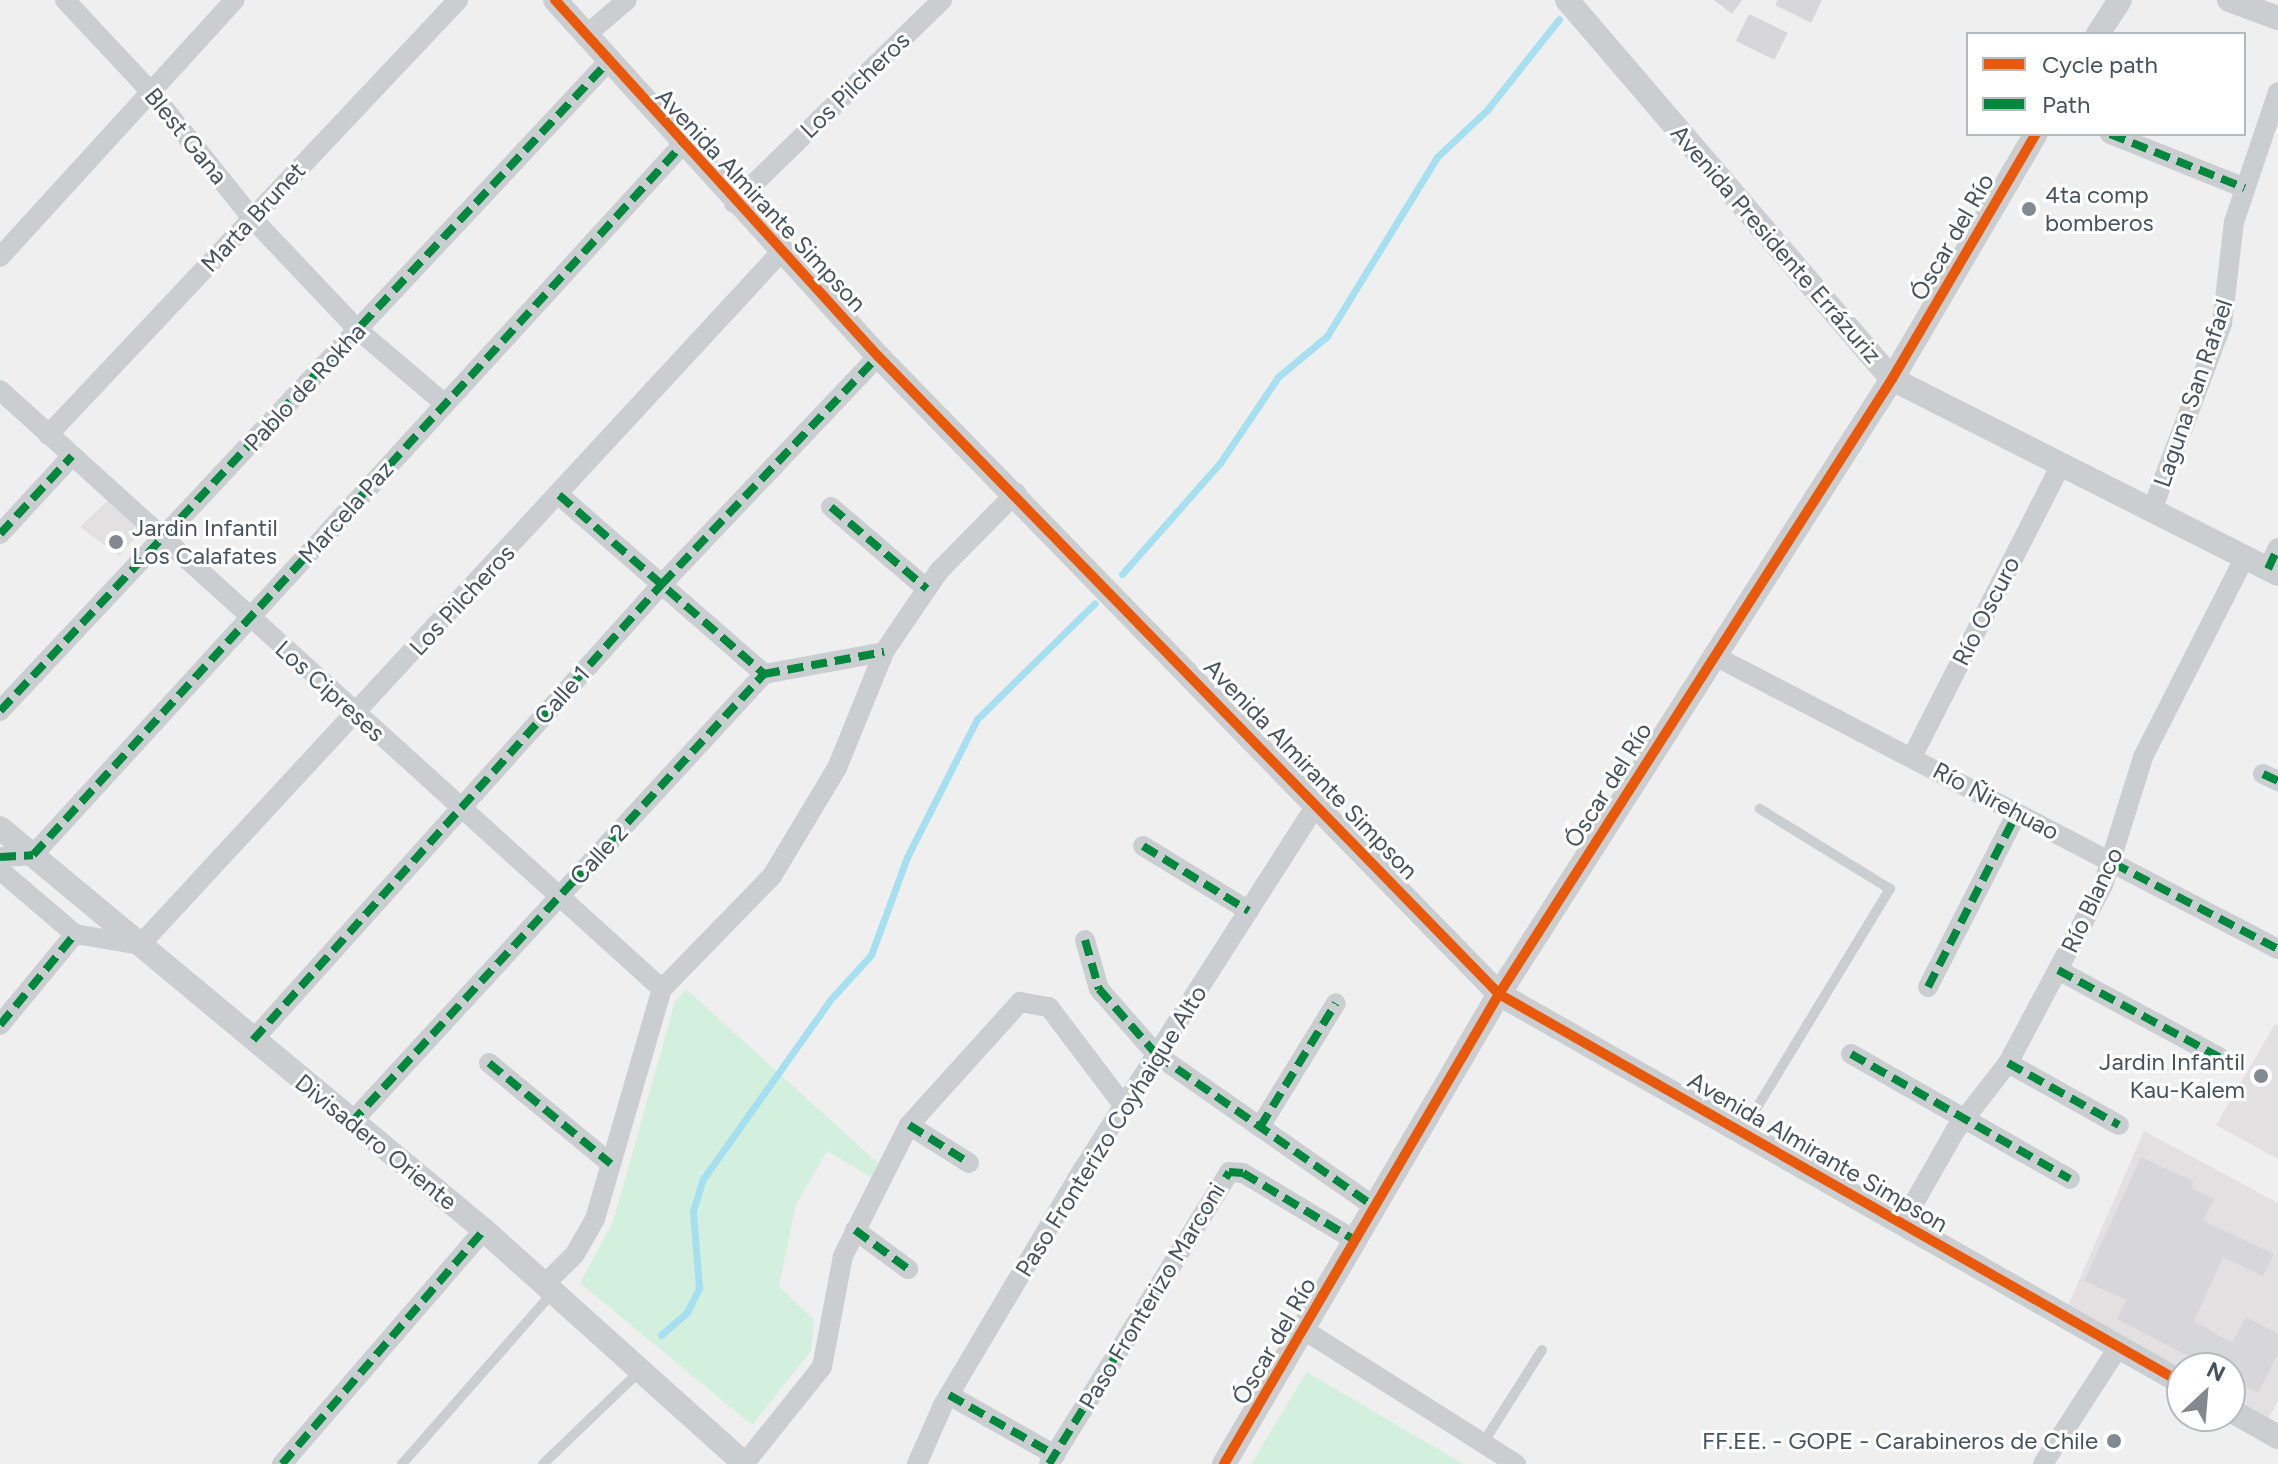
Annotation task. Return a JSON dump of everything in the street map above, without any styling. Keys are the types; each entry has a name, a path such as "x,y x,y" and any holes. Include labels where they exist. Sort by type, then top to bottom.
{"street":[{"name":"Blest Gana","path":"65,0 151,92 252,218 358,330 445,404"},
{"path":"0,257 235,0"},
{"name":"Marta Brunet","path":"48,435 458,0"},
{"name":"Avenida Almirante Simpson","path":"555,0 734,203 878,356 1016,493 1499,994 2166,1374"},
{"path":"585,36 627,0"},
{"name":"Los Pilcheros","path":"734,203 942,0"},
{"name":"Avenida Presidente Errázuriz","path":"1567,0 1892,379 2245,557 2275,564"},
{"path":"2099,32 2120,0"},
{"path":"2240,2 2278,18"},
{"name":"Pablo de Rokha","path":"0,711 608,62"},
{"name":"Laguna San Rafael","path":"2152,510 2222,324 2229,299 2228,253 2245,188 2278,92"},
{"name":"Óscar del Río","path":"1224,1464 1499,994 1892,379 2035,136"},
{"path":"2115,136 2245,188"},
{"name":"Marcela Paz","path":"33,855 682,145"},
{"name":"Los Pilcheros","path":"140,945 781,252"},
{"name":"Calle 1","path":"253,1040 662,584 878,356"},
{"name":"Los Cipreses","path":"0,390 662,989"},
{"path":"0,534 72,456"},
{"name":"Río Oscuro","path":"1912,757 2061,464"},
{"path":"549,1288 575,1254 595,1219 662,989 772,876 837,768 884,652 927,589 1016,493"},
{"path":"559,495 764,674 884,652"},
{"path":"831,507 927,589"},
{"name":"Río Blanco","path":"1902,1224 1963,1118 2008,1063 2058,970 2113,863 2143,757 2245,557"},
{"name":"Río Ñirehuao","path":"1713,655 2278,949"},
{"name":"Calle 2","path":"351,1123 764,674"},
{"name":"Paso Fronterizo Coyhaique Alto","path":"917,1464 949,1395 1124,1106 1317,804"},
{"path":"1928,987 2017,813"},
{"name":"Divisadero Oriente","path":"0,828 351,1123 484,1230 643,1368 745,1464"},
{"path":"1143,846 1249,911"},
{"path":"0,857 33,855"},
{"path":"0,870 75,934 140,945"},
{"path":"0,1025 75,934"},
{"path":"1085,940 1099,989 1157,1055 1375,1207"},
{"path":"2058,970 2221,1058"},
{"path":"745,1464 822,1367 843,1256 909,1125 1020,1002 1049,1007 1124,1106"},
{"path":"1260,1127 1336,1003"},
{"path":"1851,1054 2070,1179"},
{"path":"489,1063 611,1164"},
{"path":"2008,1063 2119,1125"},
{"path":"909,1125 969,1163"},
{"name":"Paso Fronterizo Marconi","path":"1052,1459 1229,1172 1243,1173 1356,1241"},
{"path":"282,1464 484,1230"},
{"path":"855,1230 908,1269"},
{"path":"1304,1330 1516,1464"},
{"path":"2043,1464 2119,1346"},
{"path":"949,1395 1052,1459"},
{"path":"2246,1417 2275,1429"}],"lane":[{"path":"1742,1132 1890,889 1760,809"},
{"path":"402,1464 549,1288"},
{"path":"1483,1443 1542,1350"},
{"path":"543,1464 643,1368"}],"shaded area":[{"name":"Jardin Infantil Los Calafates","path":"109,499 144,528 119,556 80,527"},
{"name":"Jardin Infantil Kau-Kalem","path":"2275,1024 2278,1026 2278,1159 2216,1125"},
{"path":"2144,1131 2278,1203 2278,1401 2267,1421 2246,1409 2246,1352 2166,1352 2166,1364 2067,1308"}],"green space":[{"path":"686,989 878,1163 872,1178 827,1151 796,1205 779,1286 814,1320 811,1351 752,1425 580,1283 613,1222 675,1002"},
{"path":"1307,1372 1463,1464 1251,1464"}],"building":[{"path":"1714,0 1742,0 1732,14"},
{"path":"1778,0 1822,0 1811,23 1775,5"},
{"path":"1749,14 1788,33 1774,60 1736,41"},
{"path":"2141,1157 2193,1181 2191,1188 2214,1199 2203,1221 2274,1254 2263,1276 2223,1257 2194,1321 2232,1343 2246,1317 2278,1334 2278,1354 2258,1393 2246,1387 2246,1352 2180,1352 2117,1319 2127,1300 2084,1281"}],"waterway":[{"path":"1122,574 1220,463 1278,377 1327,336 1437,157 1487,110 1559,19"},
{"path":"661,1335 687,1312 699,1288 693,1211 703,1179 830,1000 871,955 907,857 977,719 1095,603"}],"marked path":[{"path":"0,711 608,62"},
{"path":"2115,136 2245,188"},
{"path":"0,857 33,855 682,145"},
{"path":"253,1040 662,584 878,356"},
{"path":"0,534 72,456"},
{"path":"559,495 764,674"},
{"path":"831,507 927,589"},
{"path":"2268,569 2278,548"},
{"path":"351,1123 764,674 884,652"},
{"path":"2263,774 2278,781"},
{"path":"1928,987 2017,813"},
{"path":"1143,846 1249,911"},
{"path":"2113,863 2278,949"},
{"path":"0,1025 75,934"},
{"path":"1085,940 1099,989 1157,1055 1375,1207"},
{"path":"2058,970 2221,1058"},
{"path":"1260,1127 1336,1003"},
{"path":"1851,1054 2070,1179"},
{"path":"489,1063 611,1164"},
{"path":"2008,1063 2119,1125"},
{"path":"909,1125 969,1163"},
{"path":"1049,1464 1229,1172 1243,1173 1356,1241"},
{"path":"282,1464 484,1230"},
{"path":"855,1230 908,1269"},
{"path":"949,1395 1055,1455"}],"cycle path":[{"path":"555,0 878,356 1499,994 2166,1374"},
{"path":"1224,1464 1499,994 1892,379 2035,136"}],"place":[{"name":"4ta comp bomberos","path":"2029,209"},
{"name":"Jardin Infantil Los Calafates","path":"116,542"},
{"name":"Jardin Infantil Kau-Kalem","path":"2261,1076"},
{"name":"FF.EE. - GOPE - Carabineros de Chile","path":"2114,1441"}]}
